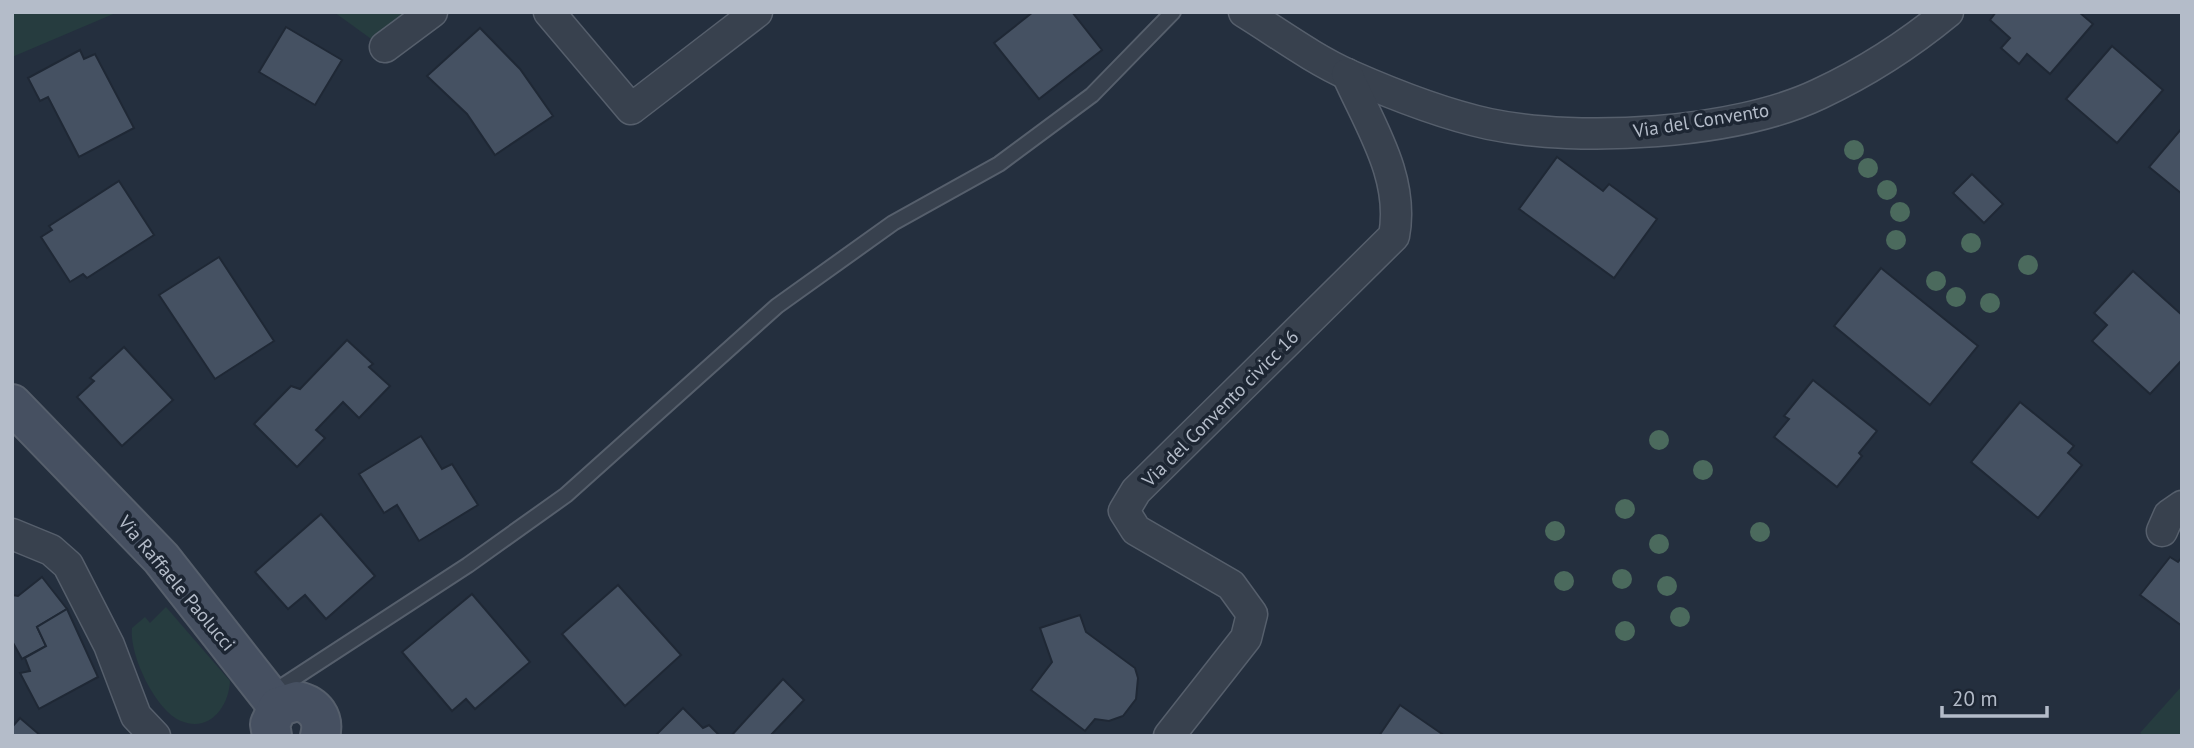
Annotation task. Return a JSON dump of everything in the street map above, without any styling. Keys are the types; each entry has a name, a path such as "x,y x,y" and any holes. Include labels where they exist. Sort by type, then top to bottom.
{"main road":[{"name":"Via Raffaele Paolucci","path":"12,404 161,558 270,721"},
{"path":"270,721 287,702 307,703 316,710 325,732"}],"street":[{"path":"385,47 432,12"},
{"path":"549,12 631,109 757,12"},
{"name":"Via del Convento","path":"1244,12 1347,74 1489,123 1569,133 1652,132 1755,115 1817,95 1905,47 1948,12"},
{"name":"Via del Convento civicc 16","path":"1169,736 1246,638 1252,614 1231,585 1136,530 1124,511 1136,491 1394,236 1398,214 1394,178 1347,74"},
{"path":"2162,531 2168,515 2182,506"},
{"path":"12,534 51,550 68,565 109,645 136,716 155,736"}],"lane":[{"path":"270,721 468,565 566,495 777,306 893,223 999,164 1082,103 1173,12"}],"green space":[{"path":"12,12 118,12 12,57"},
{"path":"334,12 412,12 374,41"},
{"path":"166,607 230,681 222,708 209,720 201,723 191,724 171,715 153,694 139,666 132,628 145,617 150,623"},
{"path":"2182,686 2182,736 2144,736 2140,733"}],"building":[{"path":"1033,12 1072,12 1102,50 1039,99 994,43"},
{"path":"1996,12 2079,12 2093,24 2050,74 2027,54 2019,64 2001,48 2010,38 1990,20"},
{"path":"286,27 342,60 315,105 259,72"},
{"path":"480,28 520,69 553,116 495,155 467,114 427,76"},
{"path":"2112,46 2163,90 2117,143 2066,99"},
{"path":"80,50 84,59 95,54 134,128 79,157 48,97 40,101 28,78"},
{"path":"2182,128 2182,194 2149,167"},
{"path":"1557,157 1603,191 1609,184 1657,219 1614,278 1519,209"},
{"path":"1972,174 2003,204 1984,223 1953,193"},
{"path":"119,181 154,235 87,278 83,274 70,282 41,237 52,230 49,226"},
{"path":"219,257 274,341 215,379 159,295"},
{"path":"1881,268 1978,346 1930,405 1834,326"},
{"path":"2133,271 2182,315 2182,360 2150,394 2092,341 2107,325 2094,313"},
{"path":"347,340 373,364 369,367 390,386 359,418 343,402 316,430 325,438 297,467 254,424 291,386 300,389"},
{"path":"124,347 173,400 122,446 77,397 94,381 90,378"},
{"path":"1813,380 1877,431 1859,453 1862,456 1837,487 1774,437 1789,419 1784,416"},
{"path":"2020,402 2074,446 2068,453 2082,465 2038,518 1971,462"},
{"path":"421,436 442,469 452,464 478,505 419,541 397,505 384,513 359,474"},
{"path":"321,514 375,576 326,619 305,595 288,609 255,572"},
{"path":"2170,557 2178,562 2182,557 2182,626 2140,595"},
{"path":"42,577 67,609 37,627 46,646 22,659 12,641 12,595 18,596"},
{"path":"618,585 681,655 625,706 562,634"},
{"path":"472,594 530,662 475,709 466,699 452,711 402,652"},
{"path":"67,609 98,677 39,709 20,673 30,671 25,658 46,646 37,627"},
{"path":"1080,615 1086,632 1135,668 1138,678 1136,699 1123,716 1109,721 1095,719 1085,731 1031,690 1052,662 1040,628"},
{"path":"783,679 804,700 770,736 731,736"},
{"path":"1400,705 1445,736 1379,736"},
{"path":"683,708 703,728 709,725 720,736 655,736"},
{"path":"20,718 41,736 12,736 12,727"}]}
